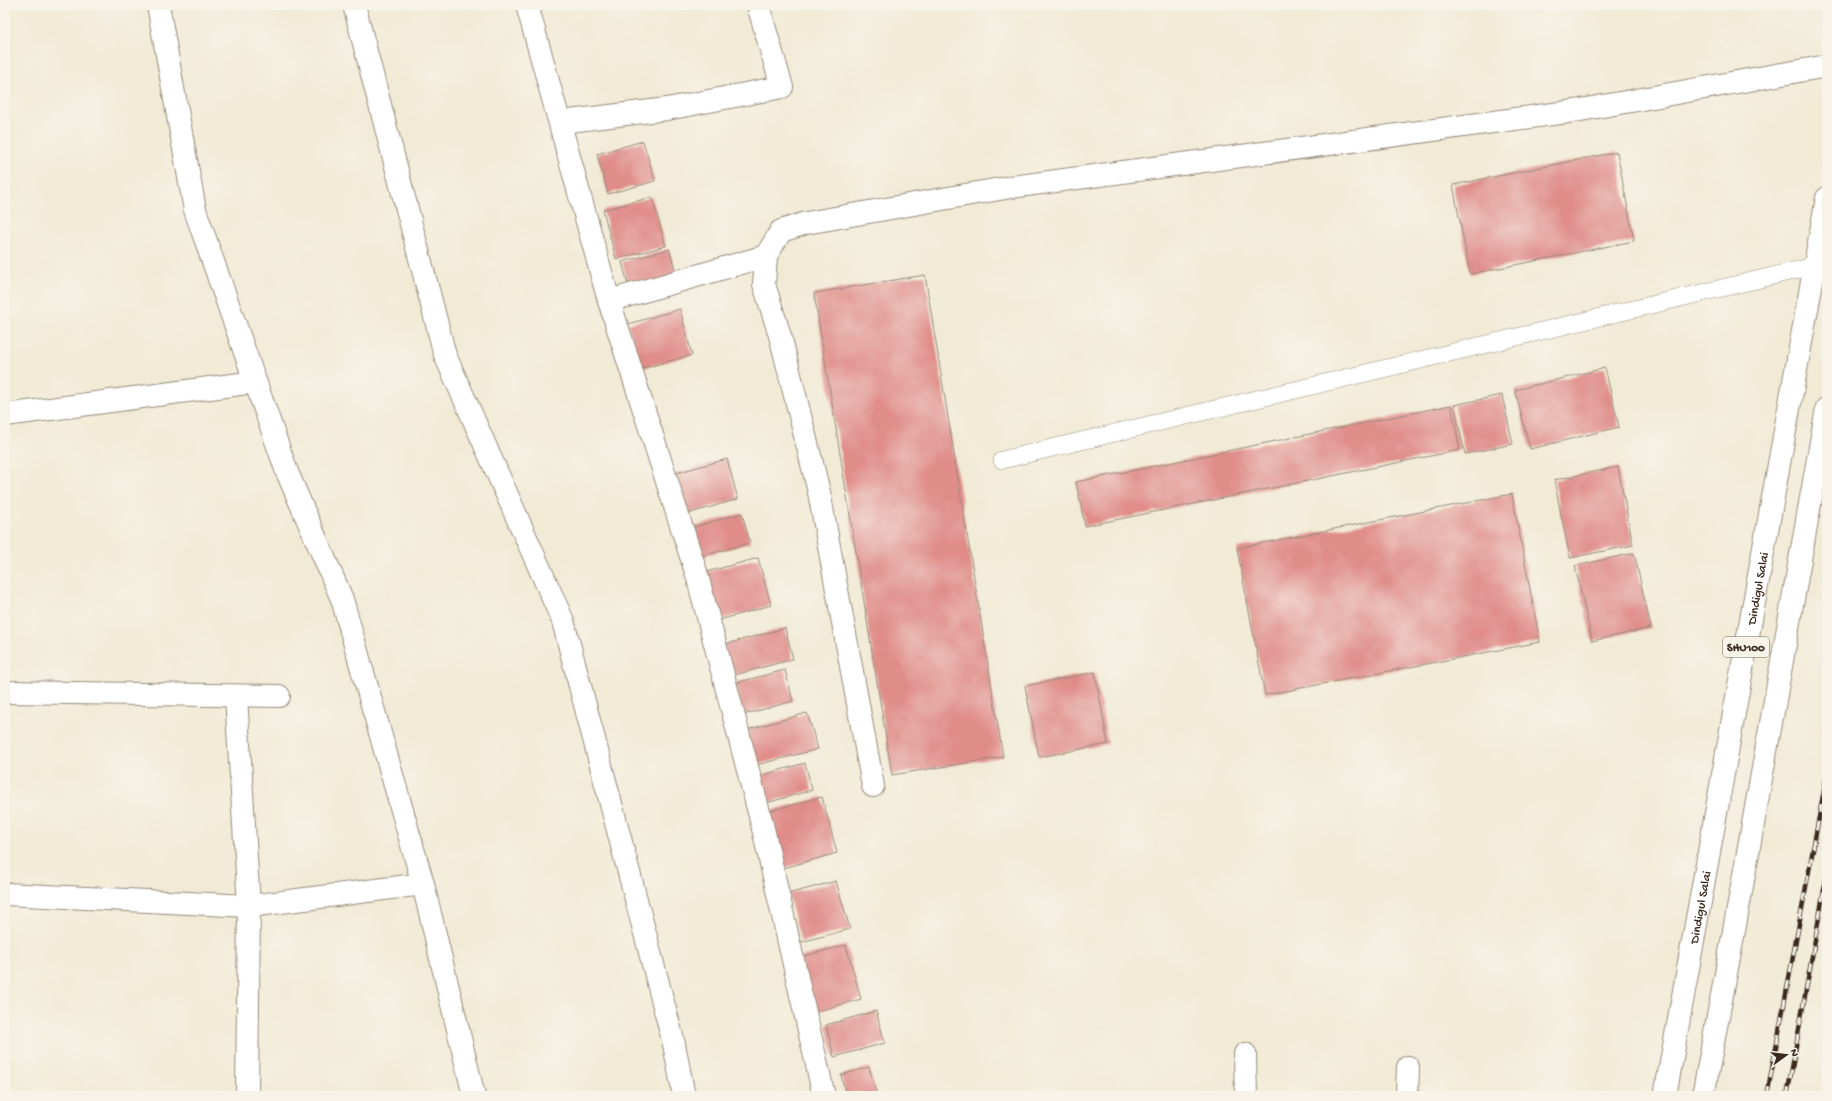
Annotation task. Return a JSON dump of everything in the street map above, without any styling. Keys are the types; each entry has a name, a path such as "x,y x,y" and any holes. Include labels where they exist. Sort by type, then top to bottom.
{"street":[{"path":"158,5 195,210 286,472 342,599 423,884 474,1096"},
{"path":"354,5 445,355 563,621 674,1044 684,1096"},
{"path":"527,5 561,122 609,302 697,575 762,824 824,1096"},
{"path":"561,122 667,109 782,87 758,5"},
{"path":"873,786 819,492 781,339 764,284 766,256 781,231 806,223 1012,187 1575,111 1827,66"},
{"name":"Dindigul Salai","path":"1665,1096 1827,198"},
{"path":"609,302 766,256"},
{"path":"5,415 255,382"},
{"name":"SHU100","path":"1703,1096 1734,931 1827,408"},
{"path":"5,692 278,696"},
{"path":"236,696 249,906 247,1096"},
{"path":"5,894 249,906 423,884"},
{"path":"1246,1054 1246,1096"},
{"path":"1407,1096 1408,1067"}],"lane":[{"path":"1002,460 1814,266"}],"building":[{"path":"643,141 655,181 608,194 597,154"},
{"path":"1617,152 1634,241 1470,274 1453,185"},
{"path":"652,197 666,246 616,259 603,210"},
{"path":"669,249 678,279 630,292 622,262"},
{"path":"925,275 1003,757 892,775 814,293"},
{"path":"680,309 692,355 640,369 628,324"},
{"path":"1605,368 1619,427 1530,449 1515,390"},
{"path":"1502,395 1513,444 1465,454 1454,405"},
{"path":"1451,405 1460,450 1085,526 1076,482"},
{"path":"727,459 738,499 687,514 676,473"},
{"path":"1618,467 1633,545 1570,558 1554,480"},
{"path":"1512,494 1540,642 1265,695 1237,548"},
{"path":"742,513 750,543 699,557 690,528"},
{"path":"1634,553 1651,628 1592,641 1575,566"},
{"path":"758,558 771,605 716,621 703,573"},
{"path":"785,628 793,659 731,676 723,645"},
{"path":"785,670 793,701 743,715 735,683"},
{"path":"1095,672 1108,744 1039,757 1025,686"},
{"path":"807,713 818,749 756,765 746,730"},
{"path":"805,763 812,790 766,803 759,776"},
{"path":"822,797 837,853 780,869 765,812"},
{"path":"836,881 850,929 801,942 788,894"},
{"path":"846,945 861,999 814,1012 800,957"},
{"path":"876,1011 885,1043 834,1057 826,1025"},
{"path":"869,1067 877,1096 846,1096 841,1075"}],"railway":[{"path":"1767,1096 1827,774"},
{"path":"1787,1096 1827,873"}]}
